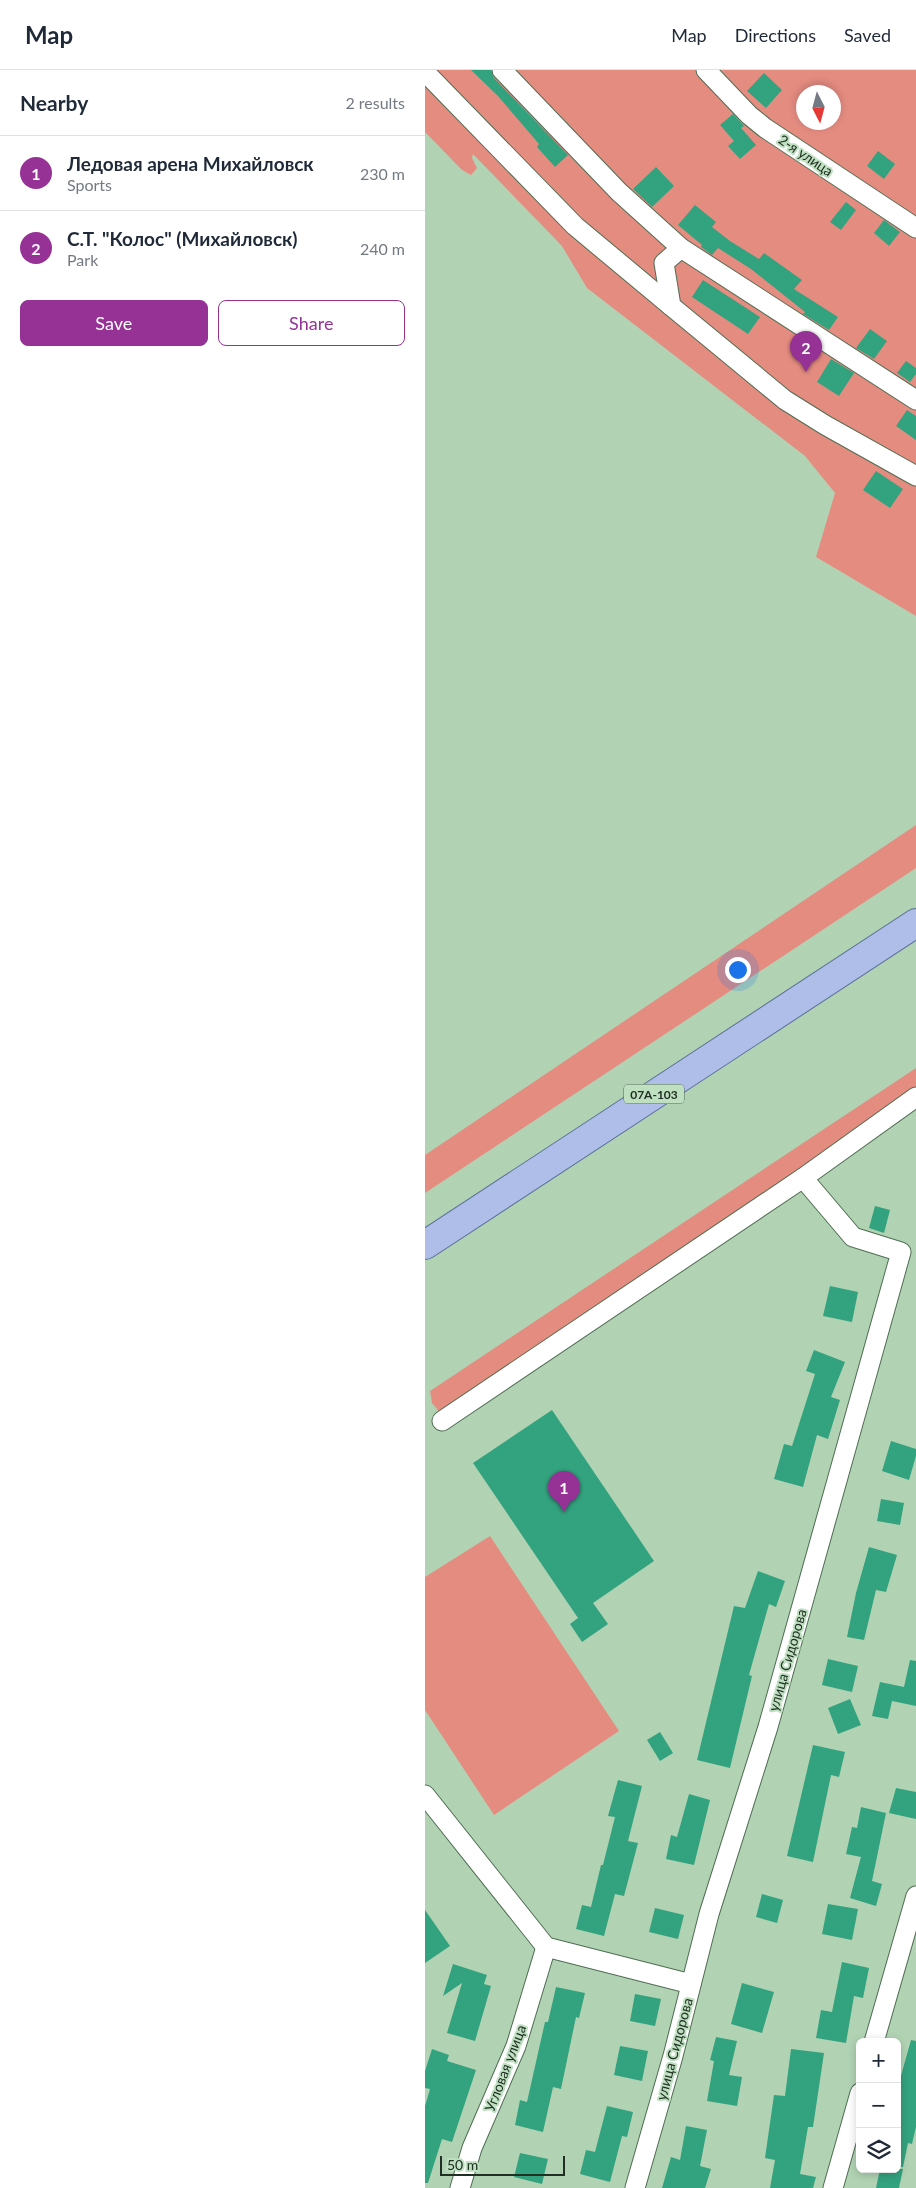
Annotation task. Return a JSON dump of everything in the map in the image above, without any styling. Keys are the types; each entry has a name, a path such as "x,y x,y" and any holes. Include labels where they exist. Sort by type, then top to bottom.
{"main road":[{"name":"07А-103","path":"425,1245 916,923"}],"street":[{"path":"502,70 619,192 681,248 916,400"},
{"name":"2-я улица","path":"706,70 749,115 765,128 916,228"},
{"path":"425,72 575,226 785,400 825,425 916,476"},
{"path":"671,306 665,263 681,248"},
{"path":"442,1421 803,1178 916,1097"},
{"name":"улица Сидорова","path":"635,2188 673,2056 709,1914 768,1727 908,1254 853,1237 803,1178"},
{"path":"425,1794 545,1947 691,1984"},
{"path":"875,2038 916,1896"},
{"name":"Угловая улица","path":"460,2188 472,2148 516,2046 545,1947"},
{"path":"833,2188 856,2107"}],"shaded area":[{"path":"425,70 916,70 916,616 816,557 835,493 805,456 587,288 562,246 473,154 472,158 477,168 471,175 462,170 425,132"},
{"path":"916,825 916,868 425,1193 425,1155"},
{"path":"916,1068 916,1091 441,1414 432,1403 430,1391"},
{"path":"490,1536 619,1731 494,1815 425,1710 425,1577"}],"building":[{"path":"471,70 491,70 494,78 568,155 555,167 537,147 539,144 498,96"},
{"path":"764,73 782,90 766,108 747,91"},
{"path":"733,114 744,126 741,128 756,145 740,159 728,146 734,141 720,125"},
{"path":"878,151 895,164 884,179 867,166"},
{"path":"656,167 674,186 652,207 633,189"},
{"path":"846,202 856,210 841,230 830,222"},
{"path":"695,205 716,222 712,227 730,241 759,259 764,253 802,280 794,289 838,317 829,330 803,314 805,312 751,269 718,248 712,255 701,247 702,245 678,225"},
{"path":"884,220 900,232 889,246 874,233"},
{"path":"703,280 760,317 748,334 692,297"},
{"path":"870,329 887,341 874,359 856,348"},
{"path":"831,359 854,373 839,396 817,382"},
{"path":"906,361 916,368 916,374 910,382 897,373"},
{"path":"907,410 916,416 916,440 896,426"},
{"path":"876,471 903,489 890,508 863,490"},
{"path":"875,1206 890,1210 884,1233 869,1228"},
{"path":"830,1286 858,1292 852,1322 823,1316"},
{"path":"814,1350 845,1362 831,1397 840,1400 828,1439 817,1435 803,1487 774,1479 784,1444 792,1446 815,1374 806,1371"},
{"path":"552,1410 654,1561 593,1603 608,1624 582,1642 570,1624 578,1618 473,1463"},
{"path":"891,1441 916,1449 916,1456 909,1480 882,1471"},
{"path":"881,1499 904,1503 900,1525 877,1521"},
{"path":"869,1547 897,1555 886,1592 876,1590 864,1640 847,1637 856,1593"},
{"path":"758,1571 785,1581 776,1607 769,1604 749,1675 752,1676 730,1768 697,1760 734,1606 745,1608"},
{"path":"828,1659 858,1666 852,1692 822,1685"},
{"path":"910,1660 916,1661 916,1706 892,1701 888,1719 872,1716 880,1682 904,1687"},
{"path":"850,1699 861,1725 838,1734 828,1708"},
{"path":"660,1732 673,1753 660,1761 647,1740"},
{"path":"813,1745 845,1752 839,1777 831,1775 813,1862 787,1856"},
{"path":"618,1780 642,1786 628,1841 638,1843 624,1896 615,1894 604,1936 576,1929 582,1905 591,1907 601,1865 603,1865 615,1817 608,1816"},
{"path":"896,1788 916,1792 916,1819 889,1813"},
{"path":"689,1794 710,1800 694,1865 666,1859 671,1835 677,1837"},
{"path":"861,1807 886,1813 872,1881 882,1884 876,1906 850,1898 861,1857 846,1854 852,1827 857,1828"},
{"path":"762,1894 783,1900 777,1923 756,1917"},
{"path":"828,1904 858,1909 852,1940 822,1934"},
{"path":"655,1908 684,1915 678,1939 649,1932"},
{"path":"425,1910 450,1946 425,1963"},
{"path":"842,1962 869,1968 863,1998 854,1996 846,2043 816,2038 821,2010 832,2012"},
{"path":"453,1964 487,1975 484,1984 491,1986 475,2041 447,2033 462,1983 443,1996"},
{"path":"742,1983 774,1992 762,2033 731,2024"},
{"path":"556,1987 585,1993 579,2018 576,2017 561,2089 553,2087 543,2132 515,2125 520,2100 527,2102 545,2022 548,2022"},
{"path":"635,1994 661,1999 655,2026 630,2021"},
{"path":"716,2037 737,2041 729,2075 742,2077 737,2106 707,2101 714,2061 710,2060"},
{"path":"911,2040 916,2041 916,2127 912,2144 908,2143 903,2167 901,2167 901,2076"},
{"path":"620,2046 648,2051 642,2081 614,2075"},
{"path":"432,2049 449,2055 447,2061 476,2070 452,2142 442,2139 428,2183 425,2183 425,2106 430,2089 425,2088 425,2071"},
{"path":"791,2049 824,2053 813,2127 808,2127 800,2174 816,2177 813,2188 770,2188 775,2160 765,2158 774,2095 785,2096"},
{"path":"607,2106 633,2112 627,2137 622,2136 610,2182 580,2174 586,2150 595,2152"},
{"path":"686,2126 707,2130 700,2166 711,2169 705,2188 662,2188 671,2157 680,2160"},
{"path":"520,2153 548,2159 542,2184 514,2177"},
{"path":"901,2169 903,2169 899,2188 876,2188 879,2173 901,2173"}],"place":[{"name":"С.Т. \"Колос\" (Михайловск)","path":"806,372"},
{"name":"Ледовая арена Михайловск","path":"564,1512"}]}
